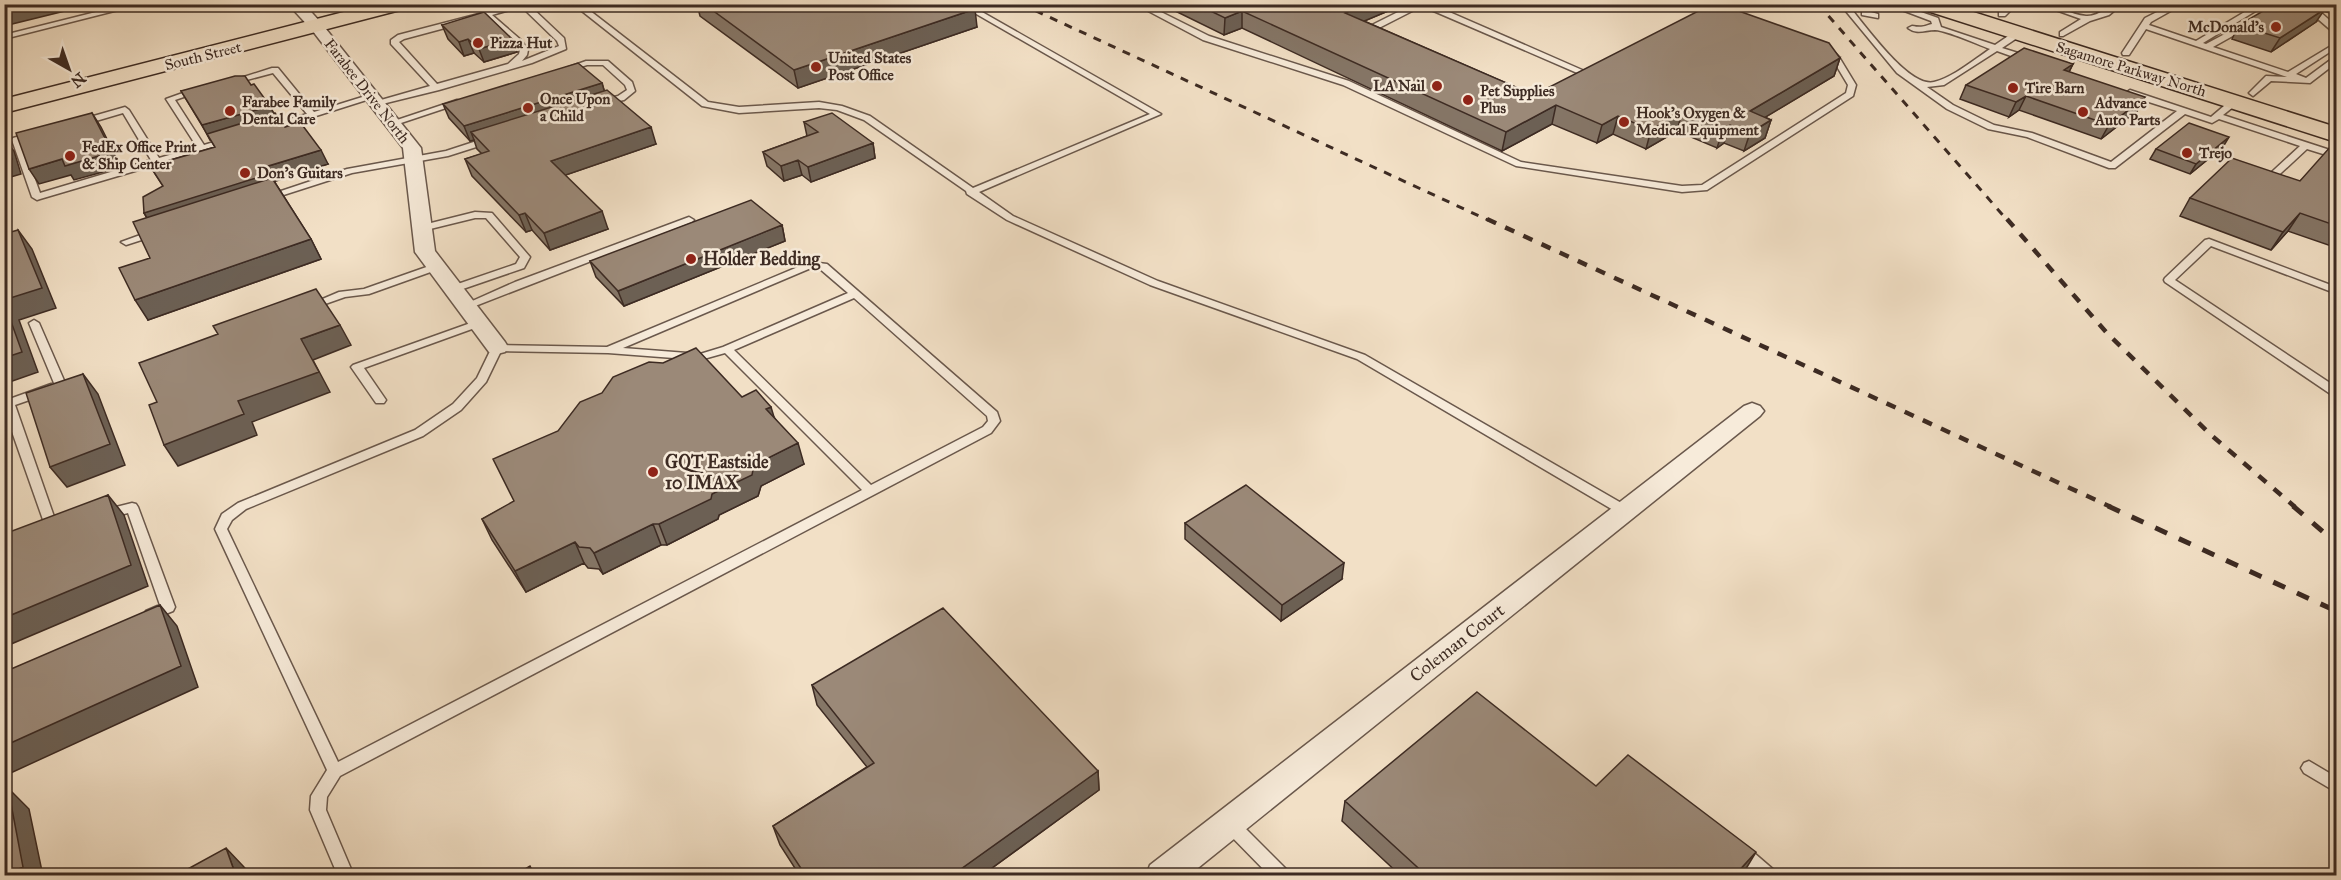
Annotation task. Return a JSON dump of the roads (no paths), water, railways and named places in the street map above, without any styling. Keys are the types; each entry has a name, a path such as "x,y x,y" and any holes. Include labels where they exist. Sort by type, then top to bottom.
{"main road":[{"name":"South Street","path":"4,106 334,4"},
{"name":"South Street","path":"4,88 304,15 401,4"},
{"name":"Sagamore Parkway North","path":"1970,4 2008,9 2063,34 2126,53 2235,104 2337,120"},
{"name":"Sagamore Parkway North","path":"1923,14 2017,34 2337,135"}],"street":[{"name":"Farabee Drive North","path":"304,15 412,148 425,252 497,346"},
{"name":"Coleman Court","path":"1163,875 1752,411"}],"lane":[{"path":"4,37 139,4"},
{"path":"579,7 600,4"},
{"path":"962,4 1157,114 970,192"},
{"path":"1138,4 1206,38 1346,83 1519,164 1682,189 1704,188 1850,94 1852,85 1836,59 1819,45"},
{"path":"1843,4 1900,71 1950,107 1991,128 2029,135 2112,166 2183,111"},
{"path":"2042,4 2087,19"},
{"path":"2063,34 2087,19 2106,13 2119,4"},
{"path":"2126,53 2148,20 2180,4"},
{"path":"1391,43 1376,36 1373,28 1422,5 1585,73"},
{"path":"1875,16 1865,13 1872,5 1935,20 1937,28"},
{"path":"2314,6 2337,18"},
{"path":"2314,6 2337,30"},
{"path":"2298,7 2314,6 2337,12"},
{"path":"257,132 312,115 436,88 508,67 550,54 563,47 561,40 526,7 513,7 401,38 394,42 436,88"},
{"path":"579,7 705,104 739,110 819,105 853,112 867,118 1010,218 1154,283 1361,357 1625,511"},
{"path":"2196,44 2266,8"},
{"path":"2207,47 2266,8"},
{"path":"487,14 524,50 518,61 508,67"},
{"path":"1923,14 1937,28"},
{"path":"2144,26 2307,81"},
{"path":"1912,28 1917,30 1937,28 2039,63"},
{"path":"1911,80 1934,85 1941,83 2017,34"},
{"path":"2289,75 2337,45"},
{"path":"2116,88 2212,120 2269,78 2307,81 2337,60"},
{"path":"552,74 586,63 605,63 629,84 631,91 621,98 588,108"},
{"path":"1576,78 1595,68"},
{"path":"222,84 275,69 312,115"},
{"path":"202,148 170,99 212,87"},
{"path":"392,123 472,99"},
{"path":"2235,104 2306,145 2337,155"},
{"path":"71,125 125,110 157,162"},
{"path":"49,131 16,140 37,197 235,138"},
{"path":"260,200 350,171 448,153 502,135"},
{"path":"2264,185 2306,145"},
{"path":"422,228 475,215 489,215 525,257 520,266 453,289"},
{"path":"466,306 689,220"},
{"path":"126,242 159,231"},
{"path":"2337,290 2209,242 2169,280 2337,392"},
{"path":"346,876 318,810 319,796 335,771 987,430 994,421 993,415 823,266 810,265 608,350"},
{"path":"298,310 343,294 365,292 435,267"},
{"path":"335,771 221,529 227,517 242,506 419,433 457,406 482,379 497,346 608,350 700,357 728,348 855,294"},
{"path":"34,323 60,385 7,404 53,533"},
{"path":"380,400 357,368 479,323"},
{"path":"728,348 870,491"},
{"path":"93,518 132,507 168,607 136,622"},
{"path":"2309,768 2337,785"},
{"path":"1229,823 1282,876"},
{"path":"1723,837 1769,876"}],"railway":[{"path":"1021,4 1490,221"},
{"path":"1818,4 2008,221"},
{"path":"1487,219 2111,507"},
{"path":"2007,219 2106,332 2210,434 2295,507"},
{"path":"2108,506 2336,611"},
{"path":"2293,506 2336,543"}],"place":[{"name":"McDonald's","path":"2276,27"},
{"name":"Pizza Hut","path":"478,43"},
{"name":"United States Post Office","path":"816,67"},
{"name":"LA Nail","path":"1437,86"},
{"name":"Tire Barn","path":"2013,88"},
{"name":"Pet Supplies Plus","path":"1468,100"},
{"name":"Once Upon a Child","path":"528,108"},
{"name":"Farabee Family Dental Care","path":"230,111"},
{"name":"Advance Auto Parts","path":"2083,112"},
{"name":"Hook's Oxygen & Medical Equipment","path":"1624,122"},
{"name":"Trejo","path":"2187,153"},
{"name":"FedEx Office Print & Ship Center","path":"70,156"},
{"name":"Don's Guitars","path":"245,173"},
{"name":"Holder Bedding","path":"691,259"},
{"name":"GQT Eastside 10 IMAX","path":"653,472"}]}
